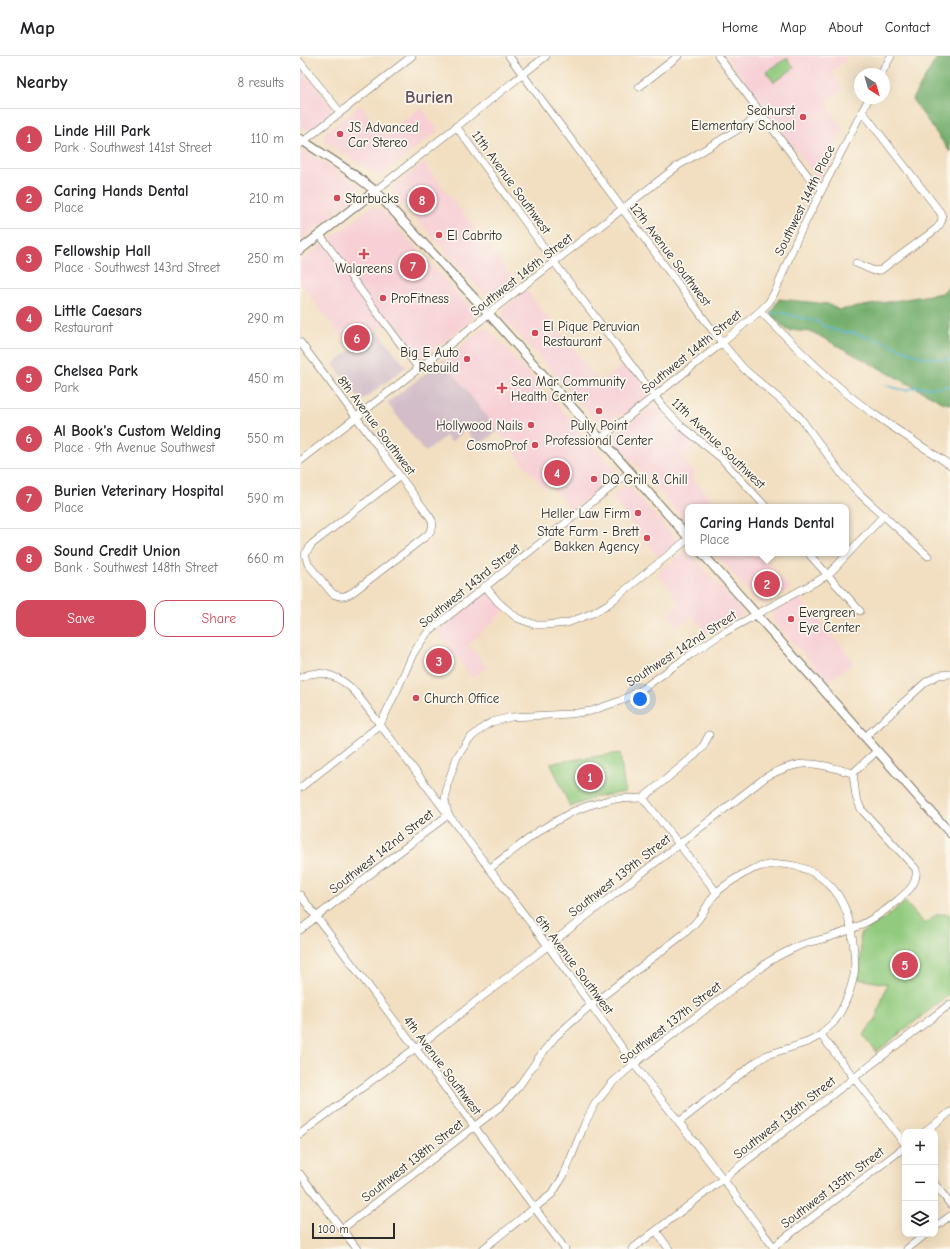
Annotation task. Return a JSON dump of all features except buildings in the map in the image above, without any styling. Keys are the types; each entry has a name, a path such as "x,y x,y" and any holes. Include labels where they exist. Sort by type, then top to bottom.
{"main road":[{"path":"301,141 343,166 375,191 488,313 685,535"},
{"path":"300,250 375,191"},
{"path":"705,556 950,833"}],"street":[{"path":"301,141 412,56"},
{"name":"12th Avenue Southwest","path":"509,56 722,343 744,370 795,412 843,476 928,556"},
{"path":"375,191 546,56"},
{"path":"639,86 678,56"},
{"path":"718,56 808,176 822,188"},
{"path":"884,68 891,56"},
{"path":"300,62 340,112"},
{"name":"Southwest 144th Place","path":"760,311 776,290 796,241 866,104"},
{"path":"856,263 874,271 881,270 936,229 940,224 942,217 940,212 862,111"},
{"name":"Southwest 146th Street","path":"300,461 679,165 762,115"},
{"name":"11th Avenue Southwest","path":"456,126 554,262 671,416 720,458 763,504"},
{"path":"320,235 419,369"},
{"path":"760,311 813,364 841,388 881,418 950,465"},
{"name":"Southwest 144th Street","path":"600,439 722,343 760,311"},
{"name":"8th Avenue Southwest","path":"300,342 433,520 431,529 425,537 353,592 347,596 341,597 332,593 308,564 305,554 312,544 400,476"},
{"name":"Southwest 143rd Street","path":"300,788 380,725 413,654 428,632 630,472"},
{"name":"Southwest 142nd Street","path":"849,552 884,515"},
{"path":"485,586 498,602 517,618 536,625 567,623 593,613 608,604 685,540"},
{"path":"811,556 860,611"},
{"name":"Southwest 142nd Street","path":"300,930 448,815 445,800 447,785 457,757 469,739 485,726 497,720 511,717 581,713 620,701 638,692 694,652 756,614 828,575 846,556"},
{"name":"6th Avenue Southwest","path":"300,678 314,673 330,675 342,680 356,693 774,1248"},
{"path":"865,737 926,682 939,675 950,674"},
{"path":"489,869 540,830 572,812 587,806 612,800 643,798 702,748 710,735"},
{"path":"853,773 877,751"},
{"name":"Southwest 139th Street","path":"300,1134 415,1048 766,777 792,765 805,763 817,764 853,773"},
{"name":"Southwest 137th Street","path":"483,1249 547,1199 556,1188 564,1175 585,1123 595,1104 612,1083 634,1064 768,962 784,952 802,945 832,937 863,925 876,918 909,890 916,880 916,869 861,809 856,797 853,773"},
{"path":"643,798 717,893 740,876 765,866 788,864 800,867 818,875 835,891 845,910 851,930 854,953 854,975 845,1002 834,1022 821,1034 808,1042 767,1055 756,1062 679,1122"},
{"name":"Southwest 138th Street","path":"342,1229 509,1098 555,1037 591,1005 686,932 699,919 717,893"},
{"name":"4th Avenue Southwest","path":"300,896 565,1249"},
{"name":"Southwest 136th Street","path":"632,1249 950,1004"},
{"path":"821,1034 902,1142"},
{"path":"929,1129 950,1112"},
{"name":"Southwest 135th Street","path":"774,1248 902,1148"},
{"path":"300,1174 357,1249"},
{"path":"938,1188 950,1204"},
{"path":"938,1225 950,1216"},
{"path":"656,1231 669,1249"},
{"path":"907,1249 922,1237"}],"shaded area":[{"name":"Seahurst Elementary School","path":"726,56 849,56 832,73 843,90 826,103 844,131 819,181"},
{"path":"300,66 331,107 332,113 310,129 306,130 300,126"},
{"path":"361,105 384,136 421,107 438,131 379,177 325,141 325,133"},
{"path":"305,151 357,184 359,193 300,241 300,153"},
{"path":"424,163 516,282 492,301 490,301 393,193 392,188"},
{"path":"371,207 381,209 475,313 474,318 420,360 390,320 351,350 300,282 300,262"},
{"path":"526,290 600,382 626,363 649,392 647,397 623,416 621,414 606,425 599,424 504,318 503,311 505,307"},
{"path":"481,329 489,329 615,469 615,477 572,511 549,484 544,488 541,486 444,362"},
{"path":"377,330 406,367 361,401 333,364"},
{"path":"443,360 498,431 478,446 466,430 451,442 446,436 425,452 387,403"},
{"path":"654,406 659,408 697,445 683,460 695,473 691,477 715,504 685,504 685,521 612,439 614,435"},
{"path":"629,486 676,539 675,544 658,557 611,497 623,487"},
{"path":"685,551 685,556 693,556 742,611 742,615 739,618 707,634 692,615 678,627 668,614 681,604 657,573"},
{"path":"718,556 762,556 791,589 764,603 759,603"},
{"path":"494,587 509,606 468,645 487,667 472,678 437,632"},
{"path":"799,597 854,662 829,681 773,621 775,610"}],"green space":[{"path":"938,56 950,56 950,152 912,99"},
{"path":"787,58 794,68 774,82 766,72"},
{"path":"950,286 950,404 944,403 812,332 787,330 770,314 779,299 828,304 839,310 942,293"},
{"path":"620,753 625,792 596,797 570,807 551,763"},
{"path":"905,902 925,924 937,914 949,914 950,994 876,1052 863,1035 876,1019 887,984 858,979 861,952 860,934 885,918"}],"waterway":[{"path":"771,313 782,313 818,322 837,331 853,333 887,343 921,357 950,360"},
{"path":"885,385 907,390 916,387 930,388 950,386"}],"place":[{"name":"Seahurst Elementary School","path":"803,117"},
{"name":"JS Advanced Car Stereo","path":"340,134"},
{"name":"Starbucks","path":"337,198"},
{"name":"Sound Credit Union","path":"422,200"},
{"name":"El Cabrito","path":"439,235"},
{"name":"Walgreens","path":"364,254"},
{"name":"Burien Veterinary Hospital","path":"413,266"},
{"name":"ProFitness","path":"383,298"},
{"name":"El Pique Peruvian Restaurant","path":"535,333"},
{"name":"Al Book's Custom Welding","path":"357,338"},
{"name":"Big E Auto Rebuild","path":"467,359"},
{"name":"Sea Mar Community Health Center","path":"502,388"},
{"name":"Pully Point Professional Center","path":"599,411"},
{"name":"Hollywood Nails","path":"531,425"},
{"name":"CosmoProf","path":"535,445"},
{"name":"Little Caesars","path":"557,473"},
{"name":"DQ Grill & Chill","path":"594,479"},
{"name":"Heller Law Firm","path":"638,513"},
{"name":"State Farm - Brett Bakken Agency","path":"647,538"},
{"name":"Caring Hands Dental","path":"767,584"},
{"name":"Evergreen Eye Center","path":"791,619"},
{"name":"Fellowship Hall","path":"439,661"},
{"name":"Church Office","path":"416,698"},
{"name":"Linde Hill Park","path":"590,777"},
{"name":"Chelsea Park","path":"905,965"}],"district":[{"name":"Burien","path":"429,97"}]}
